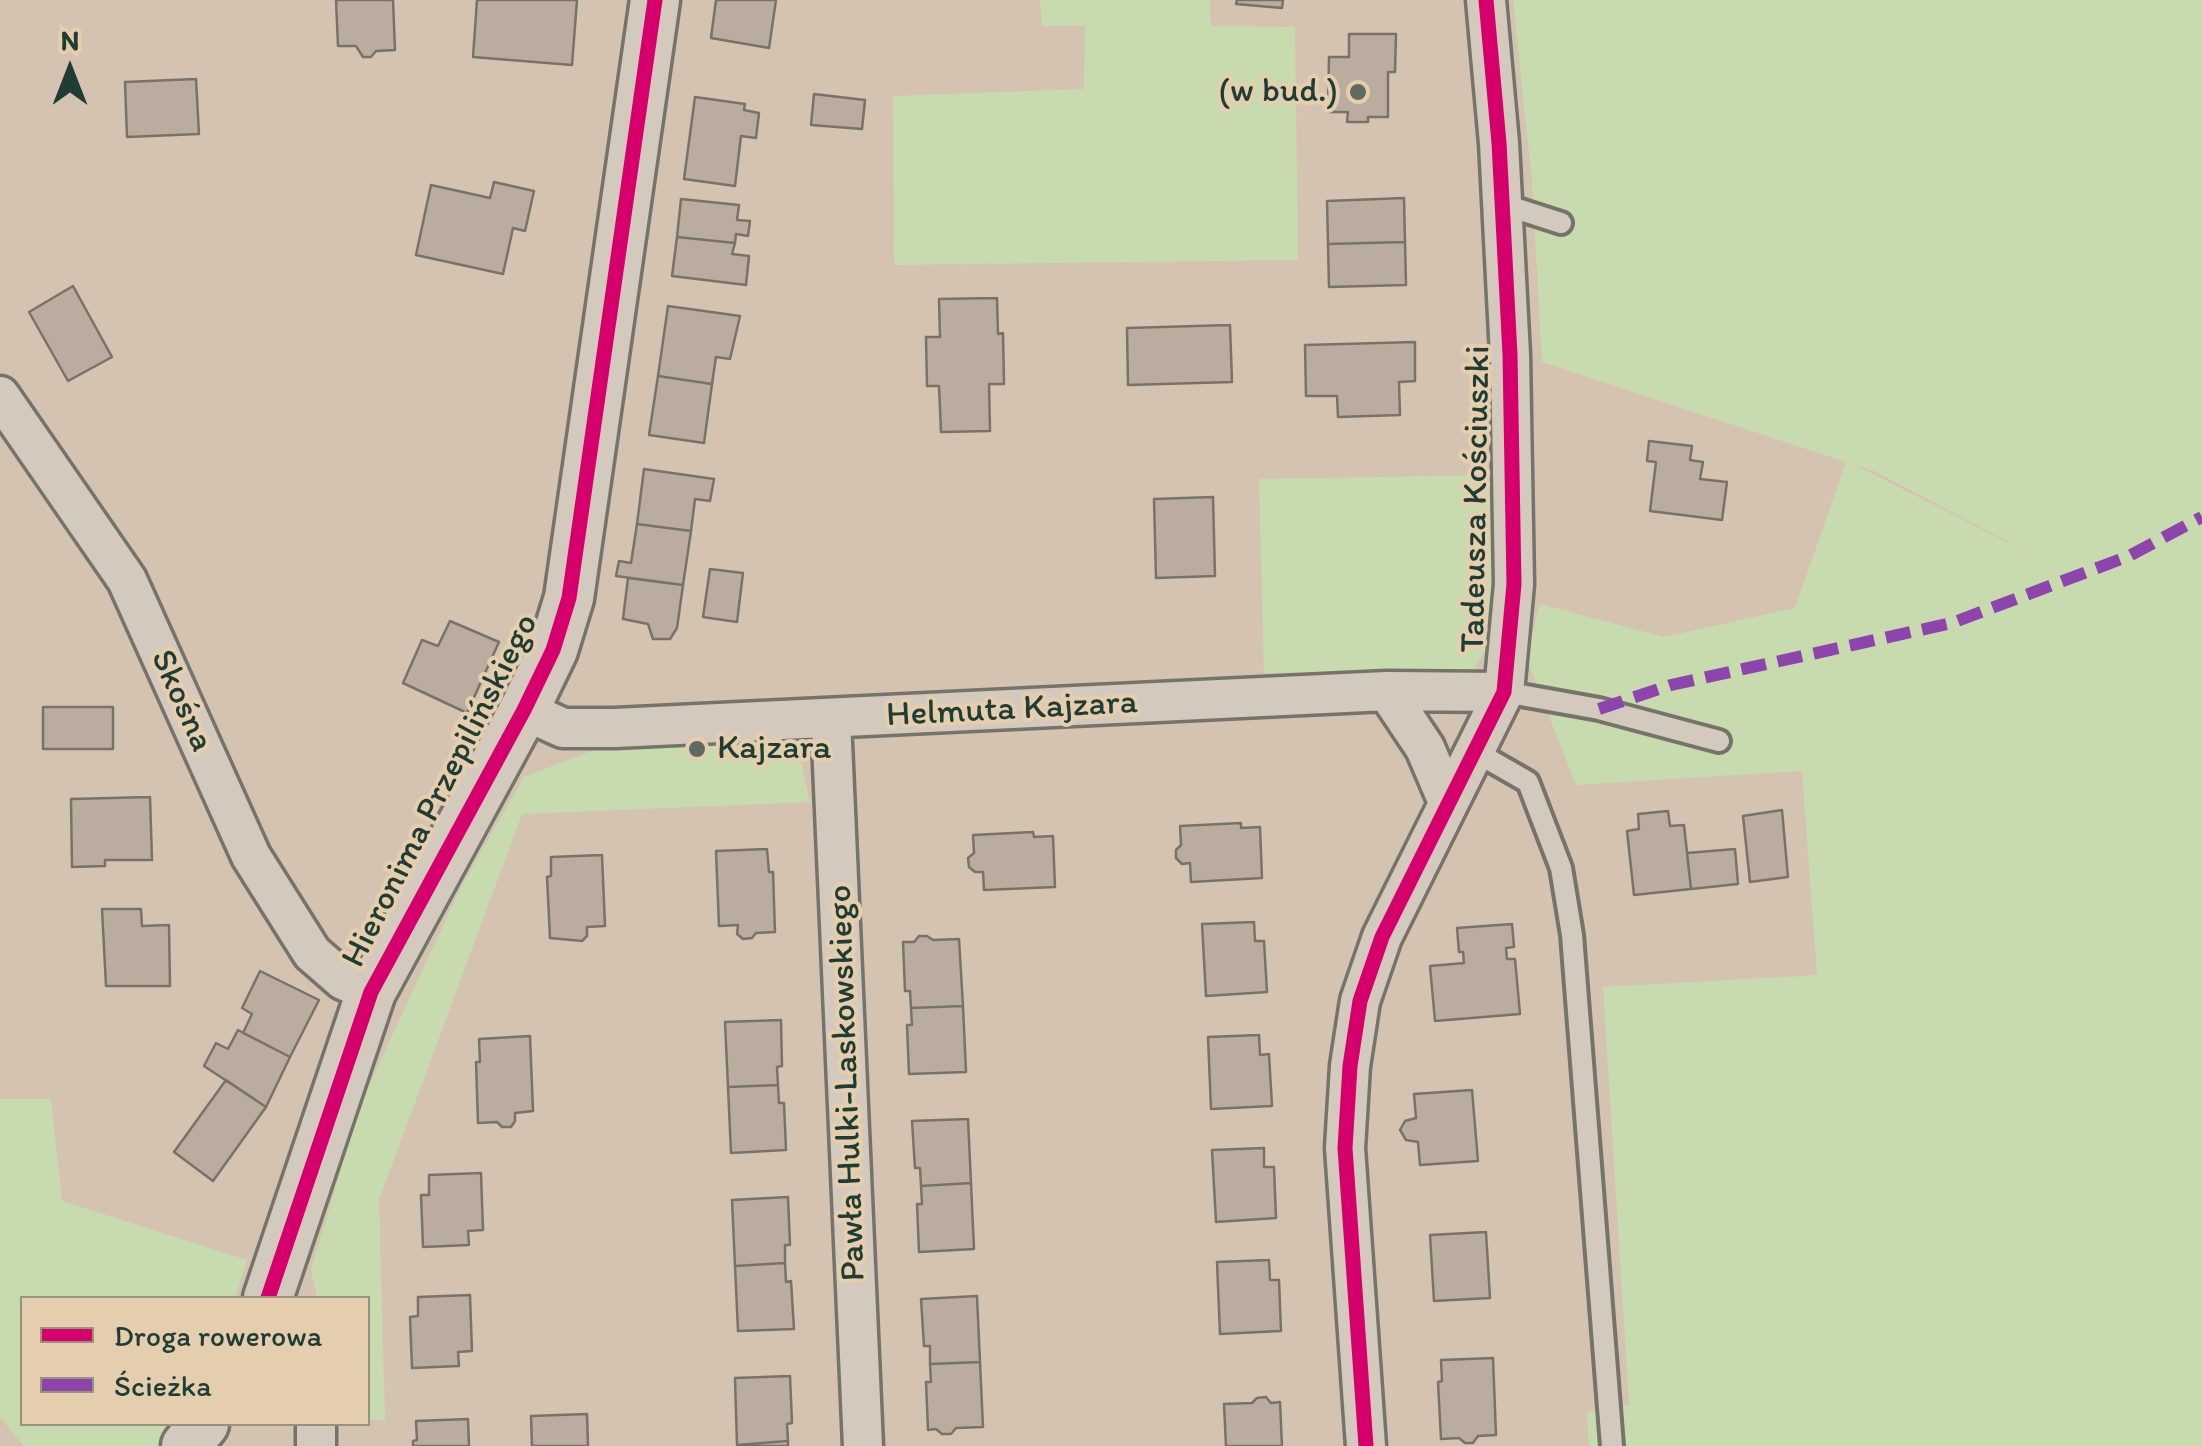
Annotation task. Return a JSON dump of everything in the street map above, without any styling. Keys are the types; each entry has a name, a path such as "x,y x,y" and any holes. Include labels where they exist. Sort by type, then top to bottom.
{"street":[{"name":"Hieronima Przepilińskiego","path":"269,1296 371,992 524,710 553,650 569,598 655,0"},
{"name":"Tadeusza Kościuszki","path":"1366,1446 1345,1148 1350,1066 1360,1001 1382,937 1504,692 1514,584 1510,355 1486,0"},
{"name":"Skośna","path":"0,396 127,580 251,856 312,953 343,980 371,992"},
{"name":"Helmuta Kajzara","path":"524,710 562,728 831,720 1387,692 1504,692"},
{"path":"1387,692 1425,748 1448,802"},
{"name":"Pawła Hulki-Laskowskiego","path":"831,720 863,1446"},
{"path":"186,1446 202,1426"}],"lane":[{"path":"1502,204 1561,222"},
{"path":"1504,692 1598,708 1719,741"},
{"path":"1474,751 1528,782 1561,868 1572,935 1612,1446"}],"green space":[{"path":"1040,0 1210,0 1211,26 1295,27 1298,260 894,265 893,96 1084,89 1085,26 1042,26"},
{"path":"1513,0 2202,0 2202,1446 1589,1446 1587,1412 1629,1405 1603,987 1817,975 1802,771 1576,785 1526,658 1540,604 1664,637 1795,608 1846,462 1542,362 1532,182","holes":["1855,465 1874,471 2030,553"]},
{"path":"1500,475 1496,631 1474,669 1264,673 1259,479"},
{"path":"778,742 800,757 810,802 522,814 379,1200 385,1420 370,1420 370,1296 317,1296 311,1270 360,1105 461,887 524,777 607,745"},
{"path":"0,1099 51,1099 62,1201 247,1260 236,1296 20,1296 20,1426 181,1426 166,1446 24,1446 0,1417"}],"building":[{"path":"336,0 393,0 395,50 376,51 371,57 363,57 356,46 338,46"},
{"path":"477,0 577,0 572,65 473,57"},
{"path":"716,0 776,0 769,48 711,38"},
{"path":"1237,0 1283,0 1282,8 1236,4"},
{"name":"(w bud.)","path":"1349,34 1396,34 1395,72 1388,72 1388,117 1347,122 1348,112 1328,112 1329,57 1349,57"},
{"path":"196,79 199,134 127,137 125,82"},
{"path":"814,94 865,100 862,129 811,125"},
{"path":"695,97 745,104 744,110 759,113 756,138 741,136 735,186 684,179"},
{"path":"494,182 534,191 525,231 513,228 503,274 416,255 431,185 490,198"},
{"path":"1404,198 1405,242 1328,244 1327,201"},
{"path":"681,199 739,205 737,220 750,221 748,236 736,234 735,243 677,237"},
{"path":"677,237 735,243 732,254 749,256 746,285 672,276"},
{"path":"1405,242 1406,285 1329,287 1328,244"},
{"path":"73,286 112,357 68,381 29,312"},
{"path":"997,298 998,334 1003,333 1004,384 989,384 990,431 941,432 939,386 927,386 926,337 940,337 939,299"},
{"path":"668,306 740,316 730,359 716,357 712,384 658,376"},
{"path":"1230,325 1232,382 1128,385 1127,328"},
{"path":"1415,342 1415,381 1399,382 1400,415 1338,417 1337,396 1306,396 1305,345"},
{"path":"658,376 712,384 704,443 649,435"},
{"path":"1649,441 1692,446 1690,460 1703,462 1700,479 1727,482 1722,520 1650,511 1656,462 1647,461"},
{"path":"644,469 714,479 710,501 695,499 691,531 637,524"},
{"path":"1213,497 1215,576 1156,578 1154,499"},
{"path":"637,524 691,531 683,585 616,576 619,561 631,563"},
{"path":"710,569 743,573 737,622 703,617"},
{"path":"628,578 683,585 677,628 670,639 653,639 648,624 623,619"},
{"path":"450,621 499,642 467,713 403,683 422,640 438,646"},
{"path":"43,707 113,707 113,749 43,749"},
{"path":"150,797 152,860 105,860 105,866 72,867 71,799"},
{"path":"1782,810 1788,877 1750,882 1743,816"},
{"path":"1668,811 1670,826 1684,825 1691,889 1634,895 1627,831 1639,829 1638,814"},
{"path":"1241,823 1241,828 1260,827 1262,878 1191,882 1190,863 1182,864 1176,858 1181,845 1180,826"},
{"path":"1033,832 1034,837 1053,836 1055,887 984,890 983,872 969,867 968,858 974,853 973,835"},
{"path":"767,849 769,872 773,872 775,932 756,933 743,939 737,934 738,925 719,926 716,851"},
{"path":"1735,849 1738,884 1691,889 1687,853"},
{"path":"602,855 605,926 587,927 587,936 582,941 550,938 547,877 551,876 551,857"},
{"path":"102,909 141,909 142,926 169,925 170,986 106,986"},
{"path":"1254,922 1255,941 1264,941 1267,992 1206,996 1202,924"},
{"path":"1512,924 1514,947 1506,948 1507,959 1515,959 1520,1014 1435,1021 1430,966 1464,963 1457,928"},
{"path":"919,936 959,939 963,1006 911,1008 910,991 905,991 903,942 914,942"},
{"path":"260,971 319,1000 290,1057 243,1033 252,1014 242,1008"},
{"path":"963,1006 966,1072 909,1074 907,1025 912,1025 911,1008"},
{"path":"781,1020 782,1066 777,1067 778,1085 728,1087 725,1022"},
{"path":"238,1030 290,1057 266,1107 204,1066 216,1043 228,1049"},
{"path":"1259,1035 1260,1055 1269,1054 1272,1106 1211,1109 1208,1037"},
{"path":"530,1036 533,1111 515,1113 511,1127 502,1127 497,1122 478,1123 479,1039"},
{"path":"226,1080 266,1107 213,1181 174,1152"},
{"path":"778,1085 779,1103 784,1103 786,1150 731,1153 728,1087"},
{"path":"1472,1090 1478,1161 1420,1165 1418,1142 1406,1140 1400,1130 1405,1121 1416,1118 1414,1094"},
{"path":"968,1119 971,1183 921,1186 920,1168 915,1168 912,1121"},
{"path":"1264,1148 1264,1167 1274,1167 1276,1218 1216,1222 1212,1150"},
{"path":"481,1173 483,1230 468,1231 469,1245 423,1247 421,1195 429,1195 429,1175"},
{"path":"971,1183 974,1249 919,1252 917,1204 922,1204 921,1186"},
{"path":"788,1197 790,1245 785,1245 785,1263 735,1266 732,1200"},
{"path":"1486,1232 1490,1298 1434,1301 1430,1235"},
{"path":"1269,1260 1270,1280 1279,1280 1281,1331 1220,1334 1217,1262"},
{"path":"785,1263 786,1282 791,1281 794,1329 738,1331 735,1266"},
{"path":"470,1295 472,1351 458,1352 459,1366 412,1368 410,1317 418,1316 418,1297"},
{"path":"977,1296 980,1362 930,1364 930,1346 924,1346 921,1299"},
{"path":"1493,1358 1496,1435 1478,1436 1473,1443 1459,1438 1441,1439 1441,1360"},
{"path":"980,1362 983,1427 956,1428 951,1434 928,1430 926,1382 931,1382 930,1364"},
{"path":"790,1376 792,1423 787,1424 788,1441 737,1445 735,1378"},
{"path":"1266,1397 1271,1403 1280,1402 1282,1446 1226,1446 1224,1404 1252,1403"},
{"path":"587,1414 588,1446 532,1446 531,1416"},
{"path":"468,1419 469,1446 413,1446 417,1440 416,1421"},
{"path":"788,1441 788,1446 737,1445"}],"marked path":[{"path":"1599,709 1671,685 1952,623 2129,556 2202,517"}],"cycle path":[{"path":"269,1296 371,992 524,710 553,650 569,598 655,0"},
{"path":"1366,1446 1345,1148 1350,1066 1360,1001 1382,937 1504,692 1514,584 1510,355 1499,143 1486,0"}],"place":[{"name":"(w bud.)","path":"1358,92"},
{"name":"Kajzara","path":"697,749"}]}
